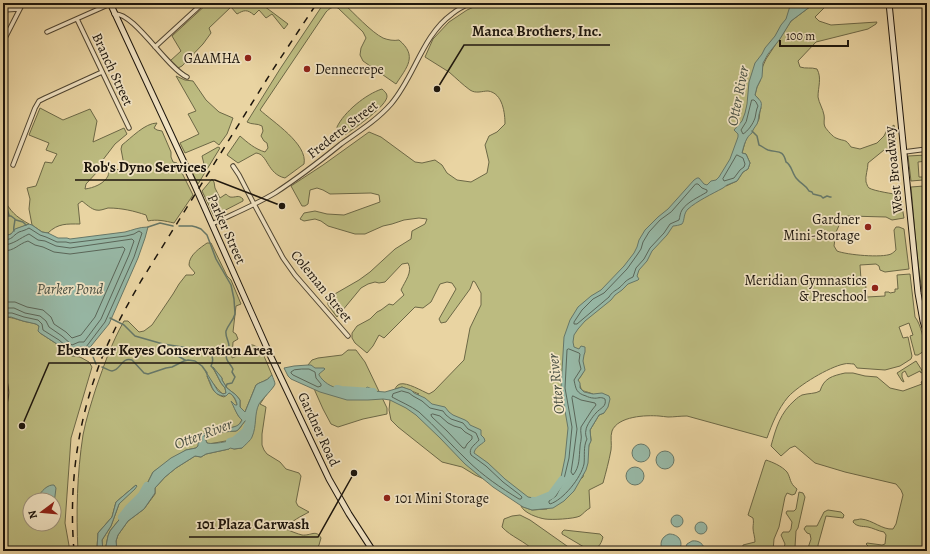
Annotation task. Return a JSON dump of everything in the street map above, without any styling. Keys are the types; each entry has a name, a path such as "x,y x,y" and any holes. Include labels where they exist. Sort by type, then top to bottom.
{"main road":[{"name":"West Broadway","path":"888,3 918,293 927,334"},
{"name":"Parker Street","path":"110,4 272,357"},
{"name":"Gardner Road","path":"272,357 329,479 348,514 373,551"}],"street":[{"path":"3,42 22,3"},
{"path":"155,47 203,3"},
{"name":"Fredette Street","path":"212,224 276,192 384,111 401,90 432,35 451,14 470,3"},
{"path":"48,32 110,4"},
{"path":"3,10 19,9"},
{"path":"114,14 117,13 122,15 131,22 175,69 187,77"},
{"name":"Branch Street","path":"77,19 129,128"},
{"path":"13,165 32,115 39,102 102,72"},
{"path":"904,152 927,149"},
{"name":"Coleman Street","path":"233,166 289,268 348,336"},
{"path":"3,377 7,388 7,396 3,408"}],"shaded area":[{"path":"208,3 260,3 288,24 284,29 272,14 266,18 259,10 254,15 246,11 237,14 231,7 209,28 211,33 203,44 182,66 178,68 175,67 170,61 181,51 172,36"},
{"path":"324,3 343,3 378,35 389,40 399,40 408,51 409,62 407,67 396,84 363,61 360,55 361,48 366,38 363,32 338,8 330,8 260,110 295,141 304,156 304,164 285,178 275,173 260,154 256,153 238,163 227,155 240,136 261,151 265,152 268,148 267,143 261,136 263,131 262,126 247,122"},
{"path":"483,3 809,3 797,12 760,59 726,186 737,181 743,172 748,169 750,163 746,154 742,153 746,139 759,119 761,108 758,98 755,95 760,81 762,68 766,59 791,21 815,3 829,3 815,17 819,21 831,25 877,22 868,29 816,42 798,61 800,67 817,69 820,79 818,97 824,116 824,126 835,137 846,141 851,147 860,149 877,143 884,136 887,130 894,125 896,145 884,150 868,163 866,182 869,188 900,195 904,218 892,220 886,217 843,217 836,232 834,246 837,251 848,254 864,256 887,255 896,250 894,230 896,227 904,229 909,269 885,272 880,270 879,266 876,264 860,265 861,280 865,280 867,297 885,296 885,292 895,292 895,289 898,289 897,275 910,274 915,317 922,334 924,351 918,355 915,355 910,336 913,335 909,323 899,327 903,338 908,337 912,356 911,359 900,366 885,370 857,368 854,364 846,364 823,373 799,387 788,397 778,412 767,438 687,416 640,416 626,419 615,426 612,431 611,450 603,483 589,490 590,508 577,517 568,519 542,518 528,513 521,506 532,510 547,509 583,477 591,440 590,430 599,415 604,413 593,394 581,389 578,380 583,372 576,368 574,410 564,477 553,493 547,498 534,502 475,475 462,467 442,462 391,420 389,410 390,400 419,394 402,387 395,389 397,385 400,384 410,385 429,394 434,391 464,360 470,328 481,305 481,293 475,282 473,281 470,289 446,322 441,323 439,319 456,289 452,283 447,282 440,284 431,302 423,308 415,307 384,338 379,335 367,353 355,343 352,338 352,333 357,326 370,319 389,304 393,305 404,295 401,290 410,270 408,263 402,264 385,282 375,282 361,288 337,317 328,305 328,299 359,280 395,249 411,239 412,231 425,224 427,219 419,218 404,220 383,226 365,234 355,234 328,226 315,219 304,221 300,219 304,213 315,211 327,214 344,215 380,202 379,195 371,193 330,194 317,188 310,190 308,204 302,206 291,186 369,132 381,137 415,162 422,163 435,160 442,165 447,173 457,180 471,182 487,173 489,162 485,145 489,136 497,132 505,124 504,110 500,100 493,93 488,91 474,92 470,90 449,72 425,57 433,39 449,22 467,10"},
{"path":"176,76 185,80 193,81 206,100 219,112 233,118 227,134 219,145 214,141 185,153 180,143 199,134 188,114 196,111"},
{"path":"382,89 387,96 386,100 377,111 346,134 342,134 338,131 337,127 340,121 356,104 369,95"},
{"path":"40,108 63,120 90,109 97,121 93,142 124,128 127,134 115,144 102,161 98,171 86,184 85,189 95,187 101,183 106,179 109,172 113,168 119,170 124,165 121,149 122,145 143,128 157,123 154,128 162,131 171,152 173,162 177,163 193,195 174,223 158,220 148,221 146,215 123,209 108,208 96,210 90,208 82,201 78,204 80,224 67,224 55,227 48,233 42,232 32,225 29,209 30,199 27,188 36,186 45,162 52,163 57,154 46,150 49,143 29,135"},
{"path":"218,147 220,148 198,184 191,170 204,164 202,156"},
{"path":"927,155 927,161 918,162 919,177 923,177 923,180 911,181 908,156"},
{"path":"212,179 220,198 226,194 230,197 238,196 243,199 243,201 214,216 202,191"},
{"path":"924,186 924,189 927,189 927,315 915,235 911,187"},
{"path":"3,198 8,207 20,219 29,224 16,229 11,234 3,236"},
{"path":"207,243 211,243 227,276 231,280 241,304 236,306 233,332 236,334 238,339 233,342 232,358 247,352 251,345 253,345 259,348 257,352 259,355 264,356 272,375 267,380 256,385 245,412 240,407 240,400 227,388 222,378 213,368 225,388 226,393 221,393 207,376 211,386 220,396 224,397 229,393 233,396 237,405 236,406 233,404 242,420 238,426 226,429 216,427 211,428 201,437 202,441 196,448 186,450 153,472 141,498 127,510 110,531 105,551 103,551 102,540 111,526 119,504 136,485 116,502 112,517 98,533 97,551 78,551 77,522 79,464 83,435 96,388 112,345 124,321 128,321 139,332 144,331 152,325 186,275 193,275 195,273 189,266 189,261 195,252"},
{"path":"3,317 33,323 39,326 40,333 72,356 80,357 89,362 92,367 71,438 65,523 70,551 3,551"},
{"path":"348,350 356,350 365,362 387,408 387,414 363,419 338,427 331,424 323,409 315,391 308,365 312,360 342,355"},
{"path":"916,361 923,372 921,373 920,371 908,377 905,371 902,373 904,382 902,381 897,373"},
{"path":"845,373 877,377 890,388 903,391 922,384 921,382 927,379 927,551 879,551 870,548 866,544 867,543 885,544 886,535 884,532 870,527 858,526 853,522 854,520 861,519 870,521 885,528 893,529 896,524 903,495 896,484 815,463 795,446 790,448 781,456 771,446 779,421 790,405 802,395 820,391 826,380 829,378"},
{"path":"274,386 260,404 266,407 262,445 267,454 280,462 286,469 299,473 301,476 296,502 298,506 309,512 293,521 286,529 302,535 315,533 319,535 321,538 315,551 117,551 116,541 118,535 128,521 144,509 155,494 155,488 165,477 195,456 201,457 206,454 229,449 230,447 234,449 242,448 247,442 241,436 231,440 209,444 204,436 214,429 222,432 236,431 245,421 247,424 258,393"},
{"path":"766,460 777,464 785,470 793,485 797,489 795,494 792,495 787,493 785,497 779,527 774,539 773,551 742,551 743,545 755,542 753,518 748,515"},
{"path":"799,492 803,493 805,497 796,531 795,547 799,551 783,551 785,544 781,535 783,532 789,532 792,522 786,513 787,511 794,511 796,509"},
{"path":"828,510 841,512 844,515 843,518 826,516 818,545 818,551 807,551 811,539 810,534 804,529 806,526 817,526 824,512"},
{"path":"520,515 530,520 574,551 534,551 502,527 504,519"},
{"path":"564,530 600,534 603,537 598,546 589,550 562,534"}],"water":[{"path":"802,3 815,3 791,21 763,63 762,77 755,95 761,103 758,121 744,144 742,153 746,154 750,163 748,169 743,172 737,181 700,200 688,209 685,213 682,224 673,226 652,251 647,261 639,270 637,276 639,279 628,284 615,295 585,321 574,335 574,347 579,349 581,346 585,347 583,361 585,370 578,380 580,383 580,388 584,392 593,394 602,393 609,396 610,399 608,407 604,413 599,415 590,430 591,441 589,445 586,470 574,491 564,501 553,508 532,510 523,507 493,487 465,464 416,415 406,408 390,400 383,399 347,400 320,392 291,379 288,376 284,368 311,365 315,368 324,368 325,369 319,375 328,384 339,389 363,391 367,387 373,391 385,392 402,387 411,390 432,404 445,407 453,415 465,420 470,425 481,430 481,435 485,441 474,453 528,497 539,499 547,498 553,493 560,482 565,458 568,428 561,388 564,337 570,320 578,307 601,290 624,266 634,253 645,230 668,209 694,180 699,178 704,184 707,185 719,177 730,159 738,137 738,134 734,130 742,121 745,113 749,82 755,63 786,19 790,6 800,6"},
{"name":"Parker Pond","path":"29,224 42,232 58,238 70,239 125,232 148,227 138,258 109,324 87,351 82,351 72,356 40,333 38,331 39,326 36,324 11,317 3,317 3,236 11,234 15,229"},
{"path":"213,367 222,378 227,388 240,400 240,407 245,412 256,385 267,380 272,375 275,384 259,404 256,412 254,433 249,441 242,448 230,448 206,454 201,457 195,456 176,468 155,488 155,493 144,509 128,521 118,535 116,541 117,551 105,551 110,531 127,510 141,498 153,472 171,458 186,450 196,448 198,443 202,441 201,435 206,433 209,429 213,428 223,429 237,426 240,423 242,420 237,414 231,401 237,405 232,395 229,393 226,396 217,394 212,388 206,372 218,391 223,394 226,393 225,388","holes":["246,421 246,431 241,436 226,442 207,443 204,436 211,430 217,429 222,432 236,431"]},
{"path":"641,444 647,447 650,453 647,459 641,462 635,459 632,453 635,447"},
{"path":"665,451 671,454 674,460 671,466 665,469 659,466 656,460 659,454"},
{"path":"635,467 641,470 644,476 641,482 635,485 629,482 626,476 629,470"},
{"path":"54,485 56,488 56,492 42,492 47,487"},
{"path":"136,485 137,486 135,489 119,504 111,526 102,540 103,551 97,551 98,533 112,517 116,502"},
{"path":"675,515 679,515 683,521 679,527 675,527 671,523 671,519"},
{"path":"699,522 703,522 707,528 703,534 699,534 695,530 695,526"},
{"path":"669,534 673,534 680,539 681,545 679,551 663,551 661,546 662,541 664,537"},
{"path":"692,541 701,543 704,546 705,551 684,551 687,544"}],"waterway":[{"path":"752,131 757,136 759,145 767,150 782,153 786,162 790,165 795,177 809,191 823,198 827,196 831,197"},
{"path":"7,209 9,215"},
{"path":"6,216 11,216 15,219 14,231"},
{"path":"16,220 23,222 26,225"},
{"path":"148,227 160,223 173,226"},
{"path":"179,226 196,227 201,229 207,235 216,259 231,285 235,314 226,331 229,346 226,357 233,369 232,372 235,377 232,383 227,384 226,387"},
{"path":"110,318 124,325 135,336 163,344 208,351 212,356 213,360 211,366 214,369"},
{"path":"160,344 167,350 185,360"},
{"path":"89,347 96,364"},
{"path":"102,367 112,371 126,360 132,360 144,373 148,374 172,367 188,360 195,361 202,366 207,373"},
{"name":"Otter River","path":"337,389 373,392"},
{"name":"Otter River","path":"230,442 234,441 246,431 249,423"},
{"name":"Otter River","path":"533,501 534,502 551,495 562,480"},
{"name":"Otter River","path":"122,517 142,495 147,486"}],"railway":[{"path":"74,551 73,484 79,439 89,396 105,350 141,281 272,71 317,3"}],"place":[{"name":"GAAMHA","path":"248,58"},
{"name":"Dennecrepe","path":"307,69"},
{"name":"Manca Brothers, Inc.","path":"437,89"},
{"name":"Rob's Dyno Services","path":"282,206"},
{"name":"Gardner Mini-Storage","path":"868,227"},
{"name":"Meridian Gymnastics & Preschool","path":"875,288"},
{"name":"Ebenezer Keyes Conservation Area","path":"22,426"},
{"name":"101 Plaza Carwash","path":"354,473"},
{"name":"101 Mini Storage","path":"387,498"}]}
